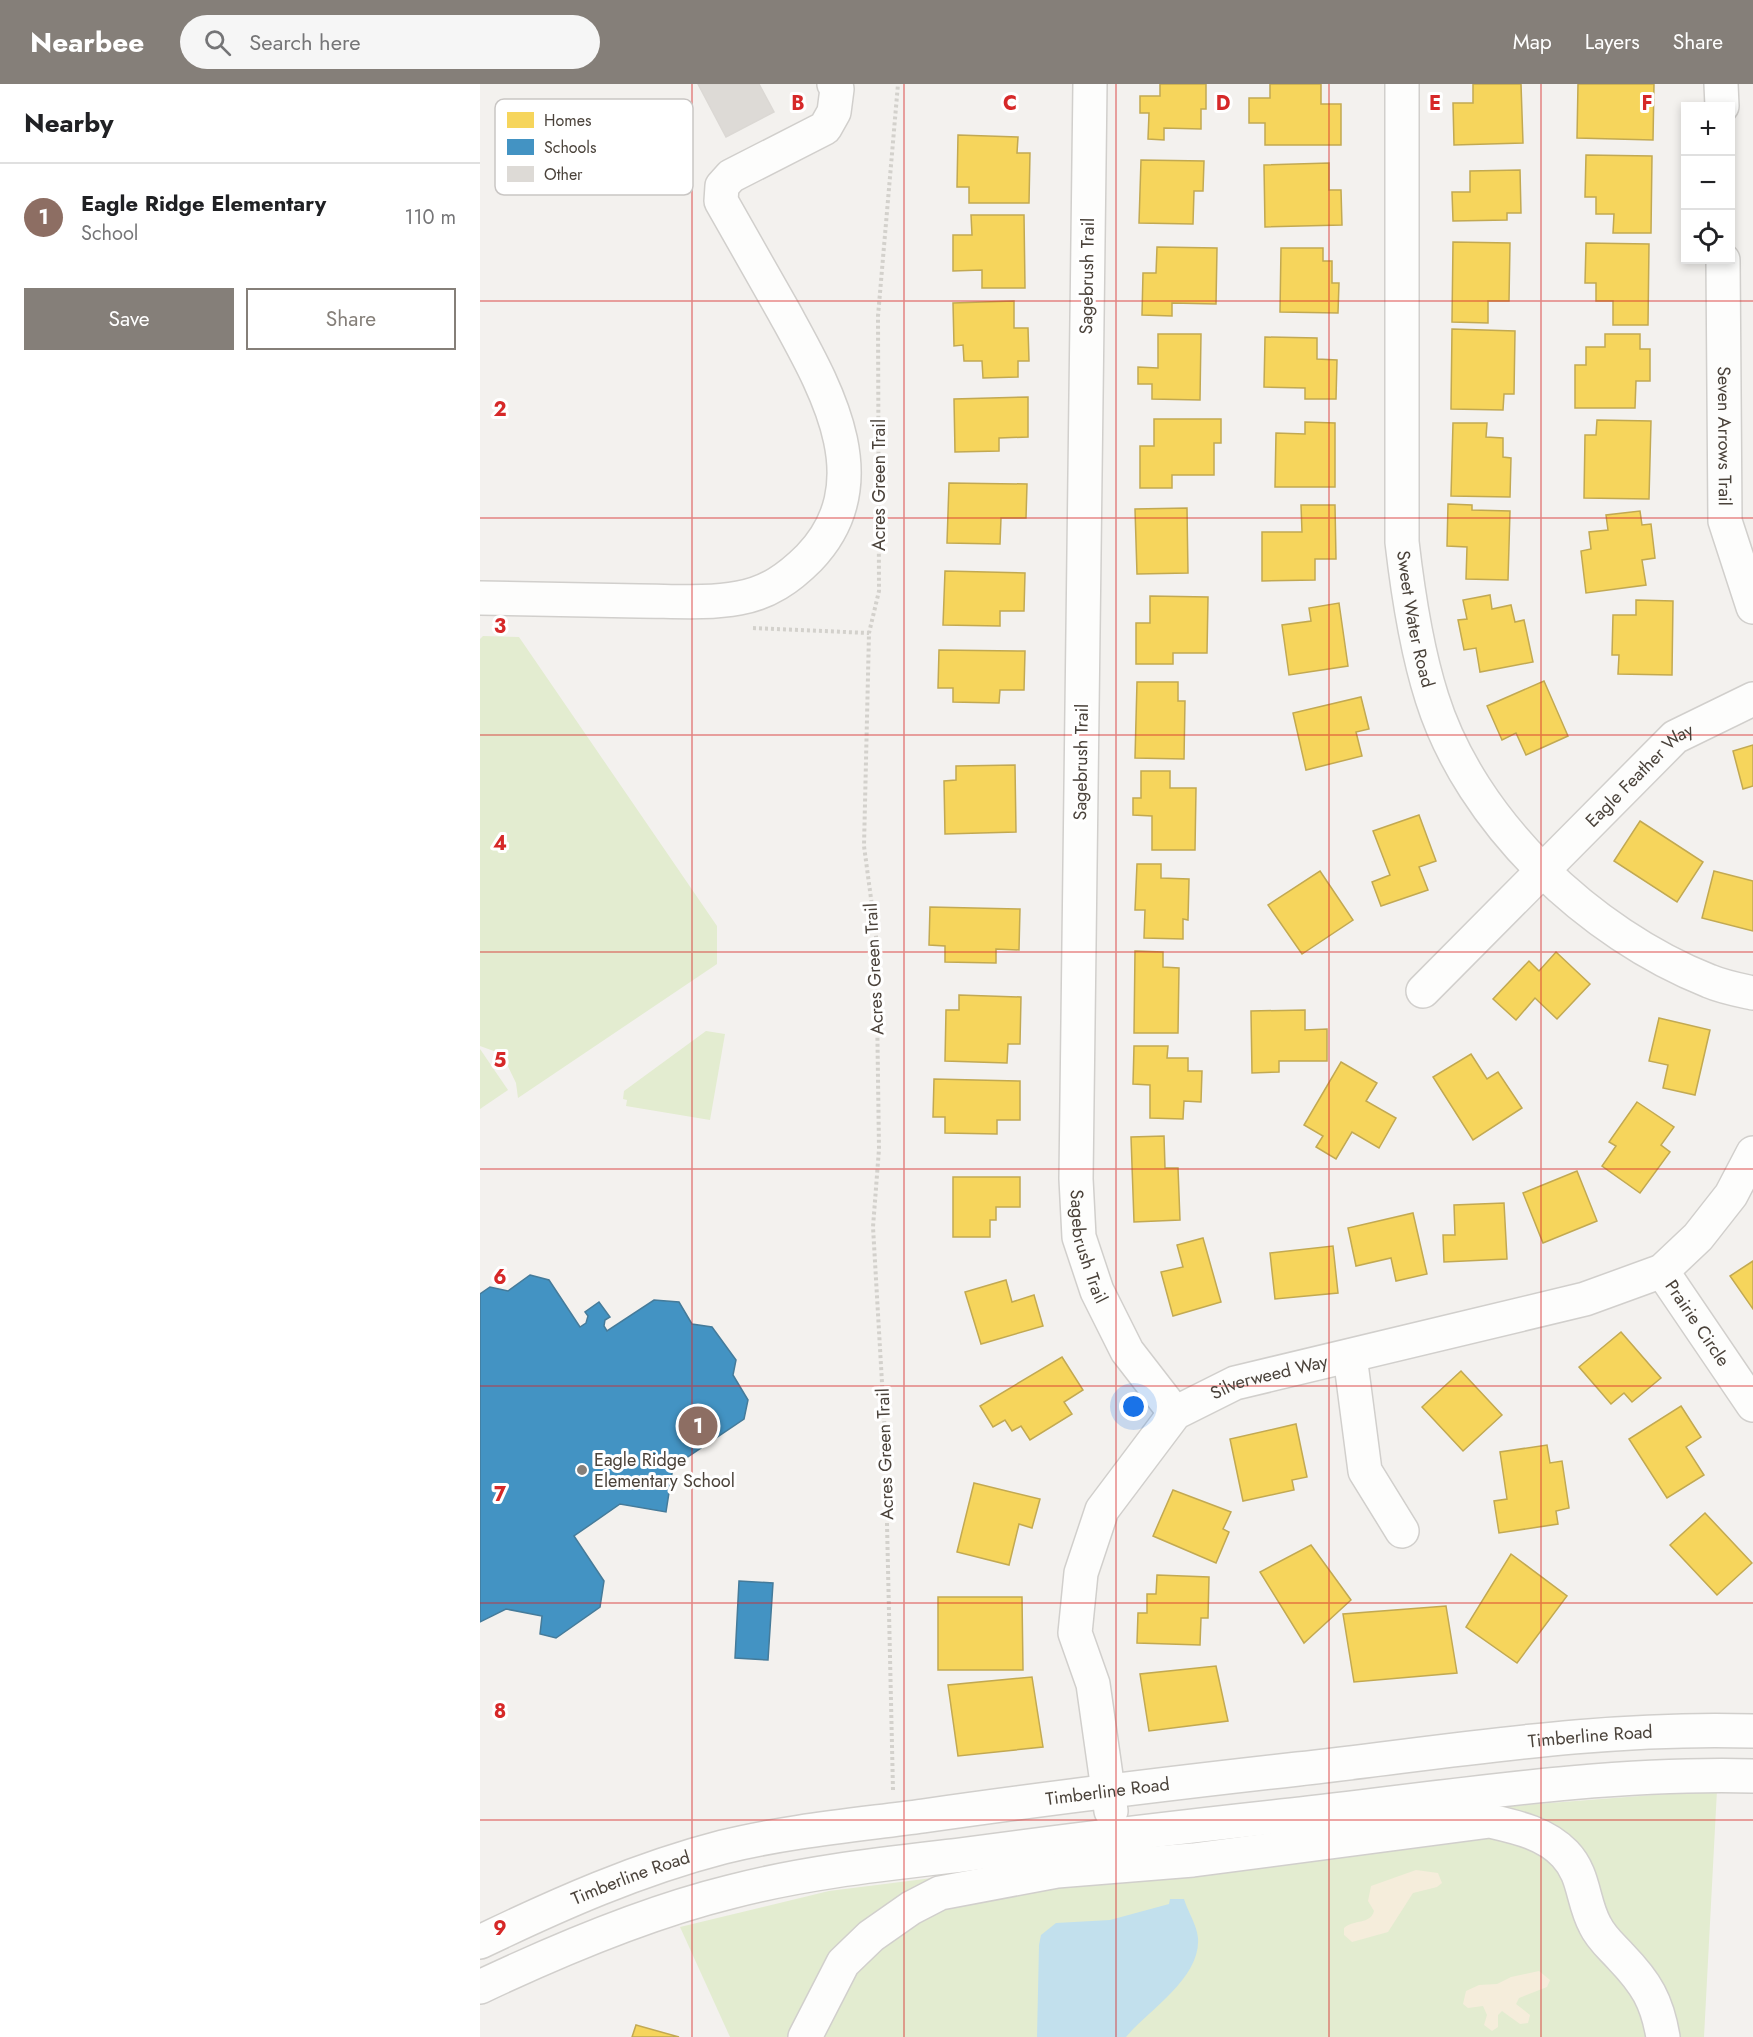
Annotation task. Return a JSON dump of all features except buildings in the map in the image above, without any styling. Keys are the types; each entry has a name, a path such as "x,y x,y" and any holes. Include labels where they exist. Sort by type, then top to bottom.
{"street":[{"path":"480,598 656,601 740,598 777,584 793,574 816,550 834,521 843,495 843,452 838,426 823,382 721,201 722,186 731,176 825,128 834,112 837,89 834,84"},
{"name":"Sagebrush Trail","path":"1090,84 1076,1179 1079,1237 1097,1291 1127,1351 1174,1413"},
{"name":"Sweet Water Road","path":"1402,84 1402,542 1408,594 1432,699 1453,747 1478,792 1541,870 1586,910 1658,957 1710,982 1753,993"},
{"path":"1721,84 1722,102"},
{"name":"Seven Arrows Trail","path":"1723,264 1725,521 1753,607"},
{"name":"Eagle Feather Way","path":"1423,991 1675,737 1753,699"},
{"name":"Silverweed Way","path":"1114,1835 1093,1684 1075,1633 1081,1573 1102,1510 1174,1413 1235,1383 1585,1299 1662,1271 1698,1238 1731,1195 1753,1153"},
{"name":"Prairie Circle","path":"1662,1271 1753,1405"},
{"path":"1350,1356 1365,1471 1402,1531"},
{"name":"Timberline Road","path":"480,1942 564,1901 652,1868 724,1847 803,1832 1108,1790 1592,1736 1715,1730 1753,1731"},
{"path":"480,1987 519,1969 661,1913 728,1892 809,1874 1114,1835 1567,1784 1718,1775 1753,1776"},
{"path":"805,2037 843,1963 871,1936 911,1908 940,1893 1057,1871 1192,1860 1490,1821 1524,1829 1545,1839 1564,1853 1579,1872 1594,1925 1604,1940 1642,1980 1655,2001 1663,2037"}],"path":[{"name":"Acres Green Trail","path":"894,1820 885,1435 873,1227 879,1149 876,936 864,846 869,633 879,591 878,316 898,84"}],"green space":[{"path":"483,636 519,637 717,926 717,964 518,1098 516,1083 502,1054 480,1046 480,639"},
{"path":"706,1031 725,1034 710,1120 626,1106 627,1100 623,1099 624,1091"},
{"path":"480,1049 508,1090 480,1109"},
{"path":"1717,1790 1704,2037 730,2037 680,1927 829,1891 1487,1808"}],"sand":[{"path":"1416,1870 1438,1873 1442,1883 1437,1887 1413,1893 1388,1932 1352,1942 1344,1935 1344,1928 1348,1925 1365,1920 1372,1915 1374,1911 1368,1901 1371,1886"},
{"path":"1539,1971 1550,1980 1547,1987 1519,1998 1516,2004 1530,2015 1528,2023 1520,2024 1502,2011 1498,2015 1498,2027 1492,2031 1484,2025 1487,2015 1483,2006 1468,2008 1463,2004 1466,1991 1479,1985 1497,1984 1511,1977"}],"water":[{"path":"1170,1899 1184,1899 1198,1938 1197,1953 1191,1967 1172,1992 1126,2037 1037,2037 1041,1935 1056,1923 1110,1920 1169,1904"}],"place":[{"name":"Eagle Ridge Elementary","path":"698,1426"},
{"name":"Eagle Ridge Elementary School","path":"582,1470"}]}
